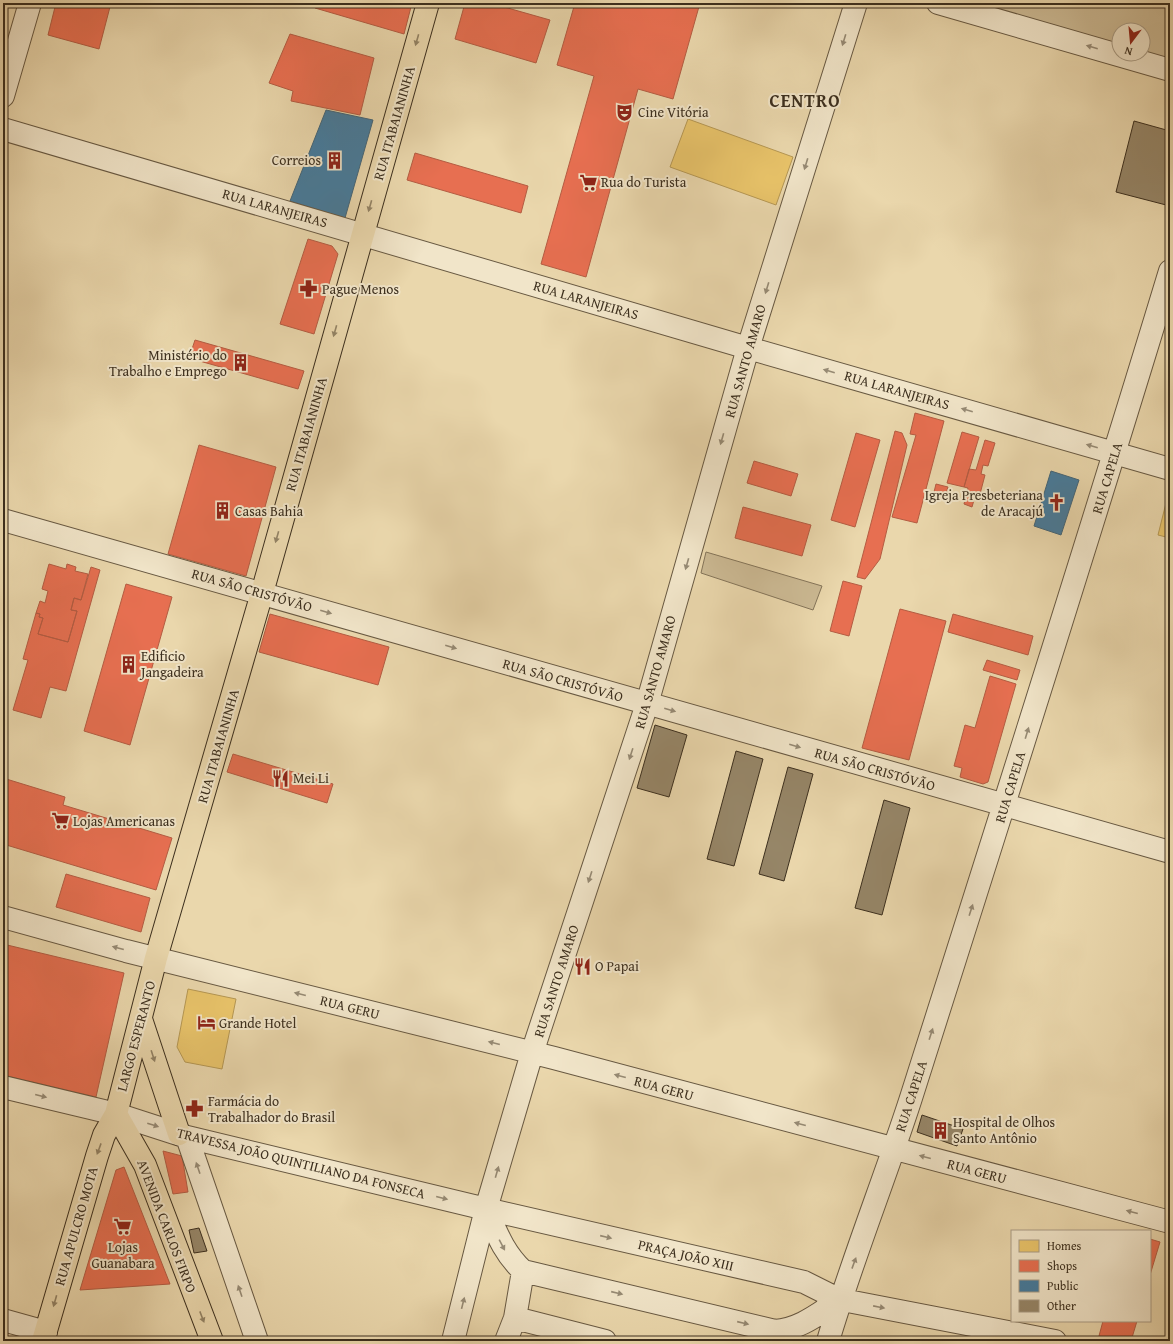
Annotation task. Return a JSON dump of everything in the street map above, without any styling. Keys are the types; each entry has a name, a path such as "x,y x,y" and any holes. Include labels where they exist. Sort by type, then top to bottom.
{"main road":[{"name":"RUA ITABAIANINHA","path":"156,958 262,593 428,3"},
{"name":"LARGO ESPERANTO","path":"116,1114 156,958"},
{"path":"141,1019 183,1135"},
{"name":"RUA APULCRO MOTA","path":"44,1336 97,1156 104,1135 116,1114"},
{"name":"AVENIDA CARLOS FIRPO","path":"116,1114 145,1165 212,1341"}],"street":[{"path":"3,96 30,3"},
{"name":"RUA SANTO AMARO","path":"453,1341 486,1210 532,1053 647,704 748,348 856,3"},
{"path":"938,3 1170,70"},
{"name":"RUA LARANJEIRAS","path":"3,129 748,348 1170,469"},
{"name":"RUA CAPELA","path":"840,1300 894,1149 1004,806 1115,453 1170,271"},
{"name":"RUA SÃO CRISTÓVÃO","path":"3,520 1170,852"},
{"name":"RUA GERU","path":"3,917 156,958 532,1053 1170,1222"},
{"name":"TRAVESSA JOÃO QUINTILIANO DA FONSECA","path":"3,1087 116,1114 183,1135 486,1210"},
{"path":"183,1135 257,1341"},
{"path":"486,1210 510,1259 523,1271 775,1331 790,1330 801,1325 840,1300"},
{"name":"PRAÇA JOÃO XIII","path":"486,1210 804,1282 840,1300 1055,1341"},
{"path":"506,1341 515,1318 523,1271"},
{"path":"799,1341 840,1300"},
{"path":"828,1341 840,1300"},
{"path":"515,1318 605,1341"},
{"path":"3,1320 44,1336"}],"shaded area":[{"path":"976,3 1170,3 1170,60 1151,54 1151,22 1111,22 1111,43"},
{"path":"706,552 822,586 813,610 701,573"}],"building: Homes":[{"path":"688,119 793,157 776,205 670,167"},
{"path":"1168,495 1170,496 1170,538 1158,535"},
{"name":"Grande Hotel","path":"188,989 236,999 222,1069 185,1062 177,1047"}],"building: Shops":[{"path":"56,3 111,3 99,49 48,35"},
{"path":"317,3 412,3 404,34 315,8"},
{"path":"465,3 490,3 550,20 536,63 455,39"},
{"name":"Rua do Turista","path":"575,3 700,3 673,99 638,89 586,277 541,264 594,76 557,65"},
{"path":"290,34 374,58 360,115 291,101 293,91 269,83"},
{"path":"415,153 528,186 521,213 407,180"},
{"name":"Pague Menos","path":"308,239 332,246 338,254 314,334 280,324"},
{"name":"Ministério do Trabalho e Emprego","path":"195,340 304,371 298,389 189,358"},
{"path":"915,413 944,421 917,523 892,517 916,435 910,434"},
{"path":"895,431 902,433 907,445 880,559 865,579 857,577"},
{"path":"962,432 979,437 964,487 947,483"},
{"path":"856,433 880,440 855,527 831,520"},
{"path":"985,440 995,443 988,466 983,465 981,474 985,475 980,494 976,493 972,507 964,504 968,488 964,487 969,469 976,470"},
{"name":"Casas Bahia","path":"199,445 276,467 246,576 168,554"},
{"path":"754,461 798,474 791,496 747,483"},
{"path":"936,484 948,487 944,500 933,496"},
{"path":"743,507 811,525 802,556 735,538"},
{"path":"49,564 66,569 67,564 76,567 75,571 88,574 81,600 74,598 71,610 77,611 68,642 38,634 43,618 39,617 40,614 36,613 40,601 45,603 48,591 42,589"},
{"path":"91,567 100,570 66,691 50,687 41,718 13,710 28,660 23,659 36,613 40,614 39,617 43,618 38,634 68,642 77,611 71,610 74,598 81,600"},
{"path":"843,581 862,586 849,636 830,631"},
{"name":"Edificio Jangadeira","path":"126,584 172,597 130,745 84,731"},
{"path":"900,609 946,621 909,760 862,748"},
{"path":"270,614 389,647 378,685 259,652"},
{"path":"953,614 1033,636 1028,655 948,632"},
{"path":"987,660 1020,670 1017,680 983,670"},
{"path":"990,676 1016,684 988,782 983,784 960,777 962,768 954,766 965,725 975,728"},
{"name":"Mei Li","path":"233,754 333,784 327,803 227,772"},
{"name":"Lojas Americanas","path":"3,778 65,797 63,805 172,838 156,890 3,844"},
{"path":"66,874 150,898 141,932 56,907"},
{"path":"3,944 124,973 96,1097 3,1075"},
{"path":"163,1151 182,1156 188,1192 173,1194"},
{"name":"Lojas Guanabara","path":"124,1167 170,1284 80,1290 116,1170"},
{"path":"1151,1239 1160,1242 1151,1272"},
{"path":"1103,1322 1137,1322 1131,1341 1117,1341 1099,1336"}],"building: Public":[{"name":"Correios","path":"326,110 373,120 345,218 290,201"},
{"name":"Igreja Presbeteriana de Aracajú","path":"1051,471 1079,480 1061,535 1034,526"}],"building: Other":[{"path":"1134,121 1170,131 1170,206 1116,192"},
{"path":"655,725 687,735 669,797 637,788"},
{"path":"736,751 763,759 734,866 707,859"},
{"path":"788,767 813,774 784,881 759,874"},
{"path":"884,800 910,808 882,915 855,908"},
{"name":"Hospital de Olhos Santo Antônio","path":"922,1115 963,1129 957,1146 917,1132"},
{"path":"199,1228 207,1251 194,1253 189,1230"}],"place":[{"name":"Cine Vitória","path":"625,112"},
{"name":"Correios","path":"334,160"},
{"name":"Rua do Turista","path":"588,182"},
{"name":"Pague Menos","path":"309,289"},
{"name":"Ministério do Trabalho e Emprego","path":"240,363"},
{"name":"Igreja Presbeteriana de Aracajú","path":"1056,503"},
{"name":"Casas Bahia","path":"222,511"},
{"name":"Edificio Jangadeira","path":"128,664"},
{"name":"Mei Li","path":"280,778"},
{"name":"Lojas Americanas","path":"60,821"},
{"name":"O Papai","path":"582,966"},
{"name":"Grande Hotel","path":"206,1023"},
{"name":"Farmácia do Trabalhador do Brasil","path":"195,1109"},
{"name":"Hospital de Olhos Santo Antônio","path":"940,1130"},
{"name":"Lojas Guanabara","path":"123,1227"}],"district":[{"name":"CENTRO","path":"805,100"}]}
